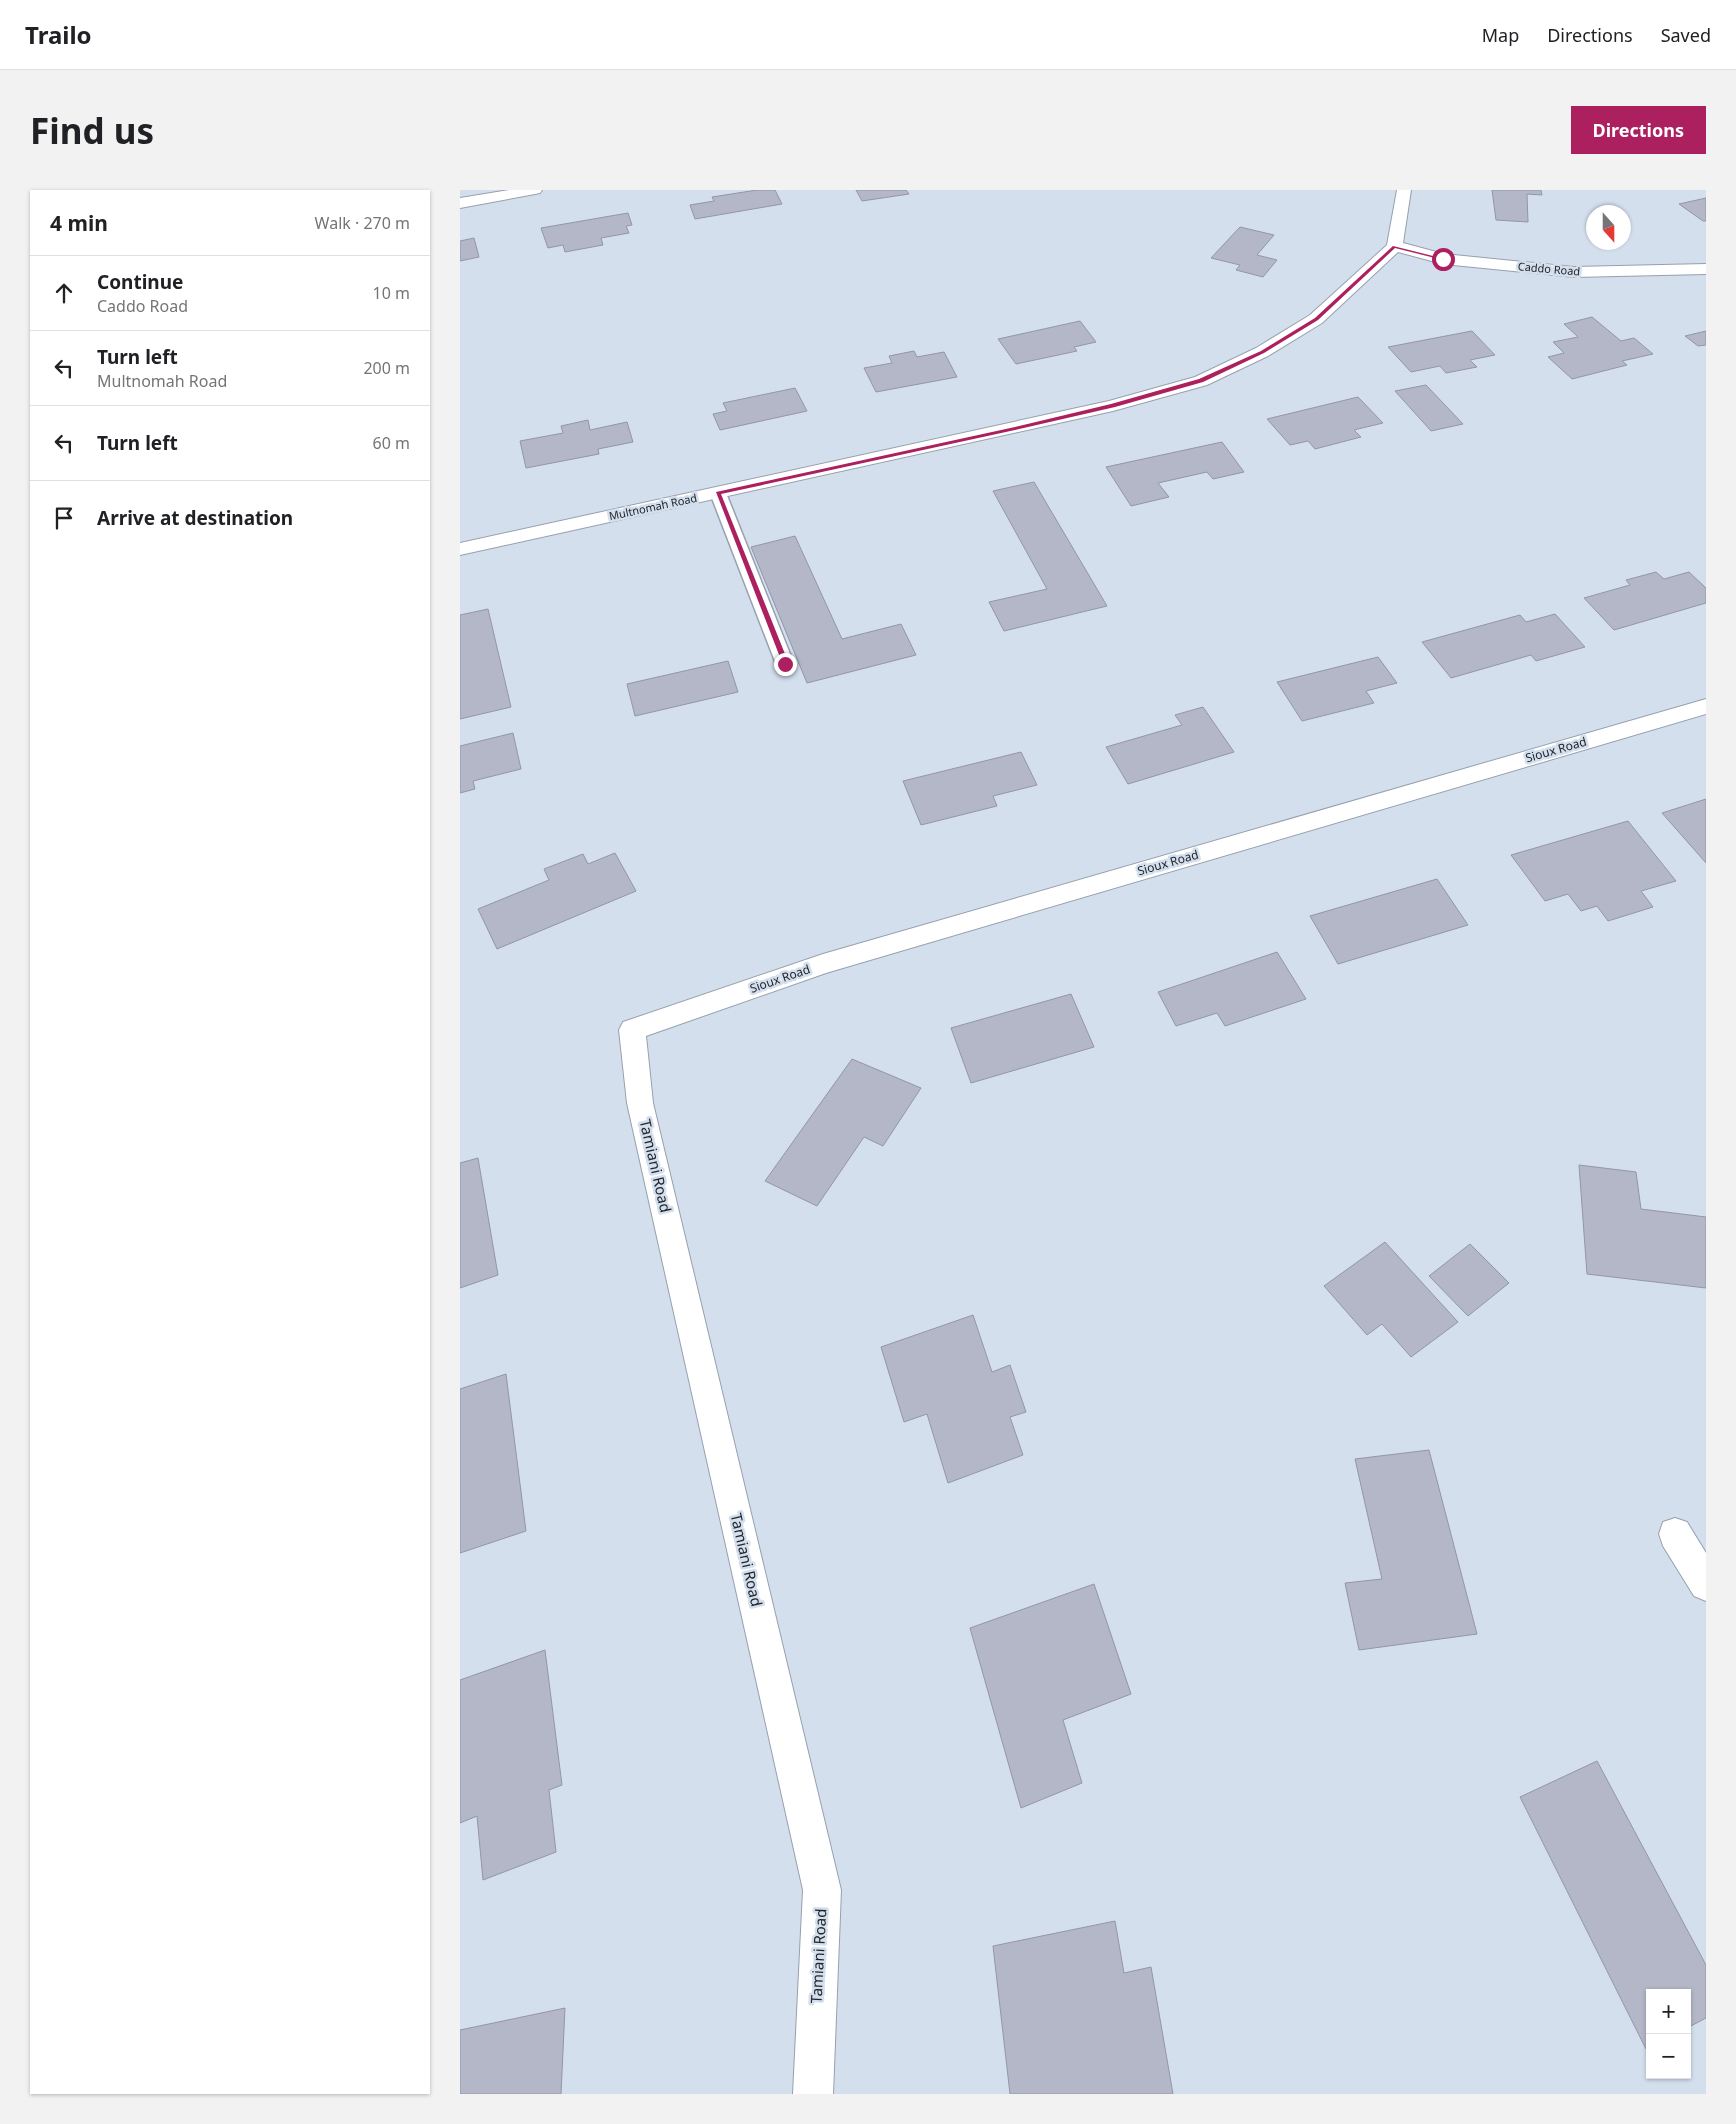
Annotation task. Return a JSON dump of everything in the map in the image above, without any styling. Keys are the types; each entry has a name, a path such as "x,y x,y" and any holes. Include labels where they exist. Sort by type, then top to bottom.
{"street":[{"path":"460,203 535,190"},
{"path":"1394,246 1404,190"},
{"name":"Caddo Road","path":"1394,246 1443,259 1574,272 1706,269"},
{"name":"Multnomah Road","path":"460,549 1113,406 1201,380 1262,352 1316,319 1394,246"},
{"name":"Sioux Road","path":"632,1030 833,961 1706,706"},
{"name":"Tamiani Road","path":"632,1030 640,1102 822,1890 813,2094"},
{"path":"1675,1534 1706,1584"}],"lane":[{"path":"718,493 785,664"}],"building":[{"path":"757,190 775,190 782,204 695,219 690,205 714,201 712,197"},
{"path":"856,190 906,190 909,194 862,201"},
{"path":"1492,190 1541,190 1542,195 1527,194 1528,222 1496,220"},
{"path":"1706,198 1706,221 1703,221 1679,204"},
{"path":"628,213 632,225 626,226 629,233 601,238 603,245 565,252 563,245 548,248 541,228"},
{"path":"1240,227 1274,235 1257,255 1277,260 1263,277 1236,270 1240,265 1211,258"},
{"path":"474,238 479,257 460,261 460,241"},
{"path":"1592,317 1621,341 1634,338 1653,354 1622,361 1627,365 1572,379 1548,357 1564,353 1553,342 1578,337 1564,324"},
{"path":"1080,321 1096,342 1074,347 1077,351 1016,364 998,339"},
{"path":"1472,331 1495,355 1470,360 1477,367 1446,373 1440,366 1411,372 1388,347"},
{"path":"1706,331 1706,345 1698,346 1685,336"},
{"path":"914,351 917,357 944,352 957,377 876,392 864,368 892,363 889,356"},
{"path":"1426,385 1463,424 1431,431 1395,391"},
{"path":"795,388 807,411 720,430 713,414 727,411 723,403"},
{"path":"1358,397 1383,423 1354,430 1361,437 1315,449 1308,441 1290,445 1267,419"},
{"path":"588,420 590,430 627,422 633,442 598,449 599,454 526,468 520,441 563,433 561,426"},
{"path":"1222,442 1244,472 1213,479 1207,472 1158,483 1169,497 1131,506 1106,467"},
{"path":"1034,482 1107,606 1004,631 989,602 1047,589 993,491"},
{"path":"795,536 842,639 901,624 916,655 807,683 751,547"},
{"path":"1656,572 1664,579 1689,572 1706,588 1706,603 1614,630 1584,598 1630,585 1626,580"},
{"path":"488,609 511,707 460,719 460,615"},
{"path":"1555,614 1585,647 1536,661 1531,655 1451,678 1422,642 1520,615 1526,622"},
{"path":"1378,657 1397,683 1366,691 1374,703 1302,721 1277,682"},
{"path":"728,661 738,692 635,716 627,684"},
{"path":"1203,707 1234,752 1128,784 1106,747 1182,725 1175,715"},
{"path":"513,733 521,769 473,781 475,789 460,793 460,746"},
{"path":"1021,752 1037,785 993,796 997,806 921,825 903,781"},
{"path":"1706,799 1706,863 1662,813"},
{"path":"1628,821 1676,881 1641,891 1653,907 1608,921 1597,906 1581,911 1568,894 1545,901 1511,855"},
{"path":"615,853 636,891 497,949 478,909 549,880 544,869 583,854 588,864"},
{"path":"1437,879 1468,925 1338,964 1310,916"},
{"path":"1277,952 1306,999 1225,1026 1217,1013 1176,1026 1158,992"},
{"path":"1071,994 1094,1047 971,1083 951,1028"},
{"path":"852,1059 921,1088 883,1146 864,1137 817,1206 765,1181"},
{"path":"478,1158 498,1275 460,1288 460,1163"},
{"path":"1579,1165 1636,1172 1641,1209 1706,1217 1706,1288 1587,1274"},
{"path":"1385,1242 1458,1322 1411,1357 1382,1324 1367,1335 1324,1286"},
{"path":"1470,1244 1509,1283 1468,1316 1429,1276"},
{"path":"973,1315 992,1372 1010,1365 1026,1412 1010,1417 1023,1455 948,1483 927,1414 904,1422 881,1347"},
{"path":"506,1374 526,1531 460,1553 460,1389"},
{"path":"1429,1450 1477,1634 1359,1650 1345,1583 1382,1579 1355,1459"},
{"path":"1094,1584 1131,1694 1063,1720 1082,1783 1021,1808 970,1628"},
{"path":"545,1650 562,1785 549,1790 556,1852 483,1880 477,1816 460,1823 460,1680"},
{"path":"1597,1761 1706,1965 1706,2018 1691,2026 1691,1989 1646,1989 1646,2049 1520,1797"},
{"path":"1115,1921 1124,1973 1151,1967 1173,2094 1010,2094 993,1946"},
{"path":"565,2008 561,2094 460,2094 460,2030"}],"route":[{"path":"785,664 718,493 1113,406 1201,380 1262,352 1316,319 1394,246 1443,259"}]}
